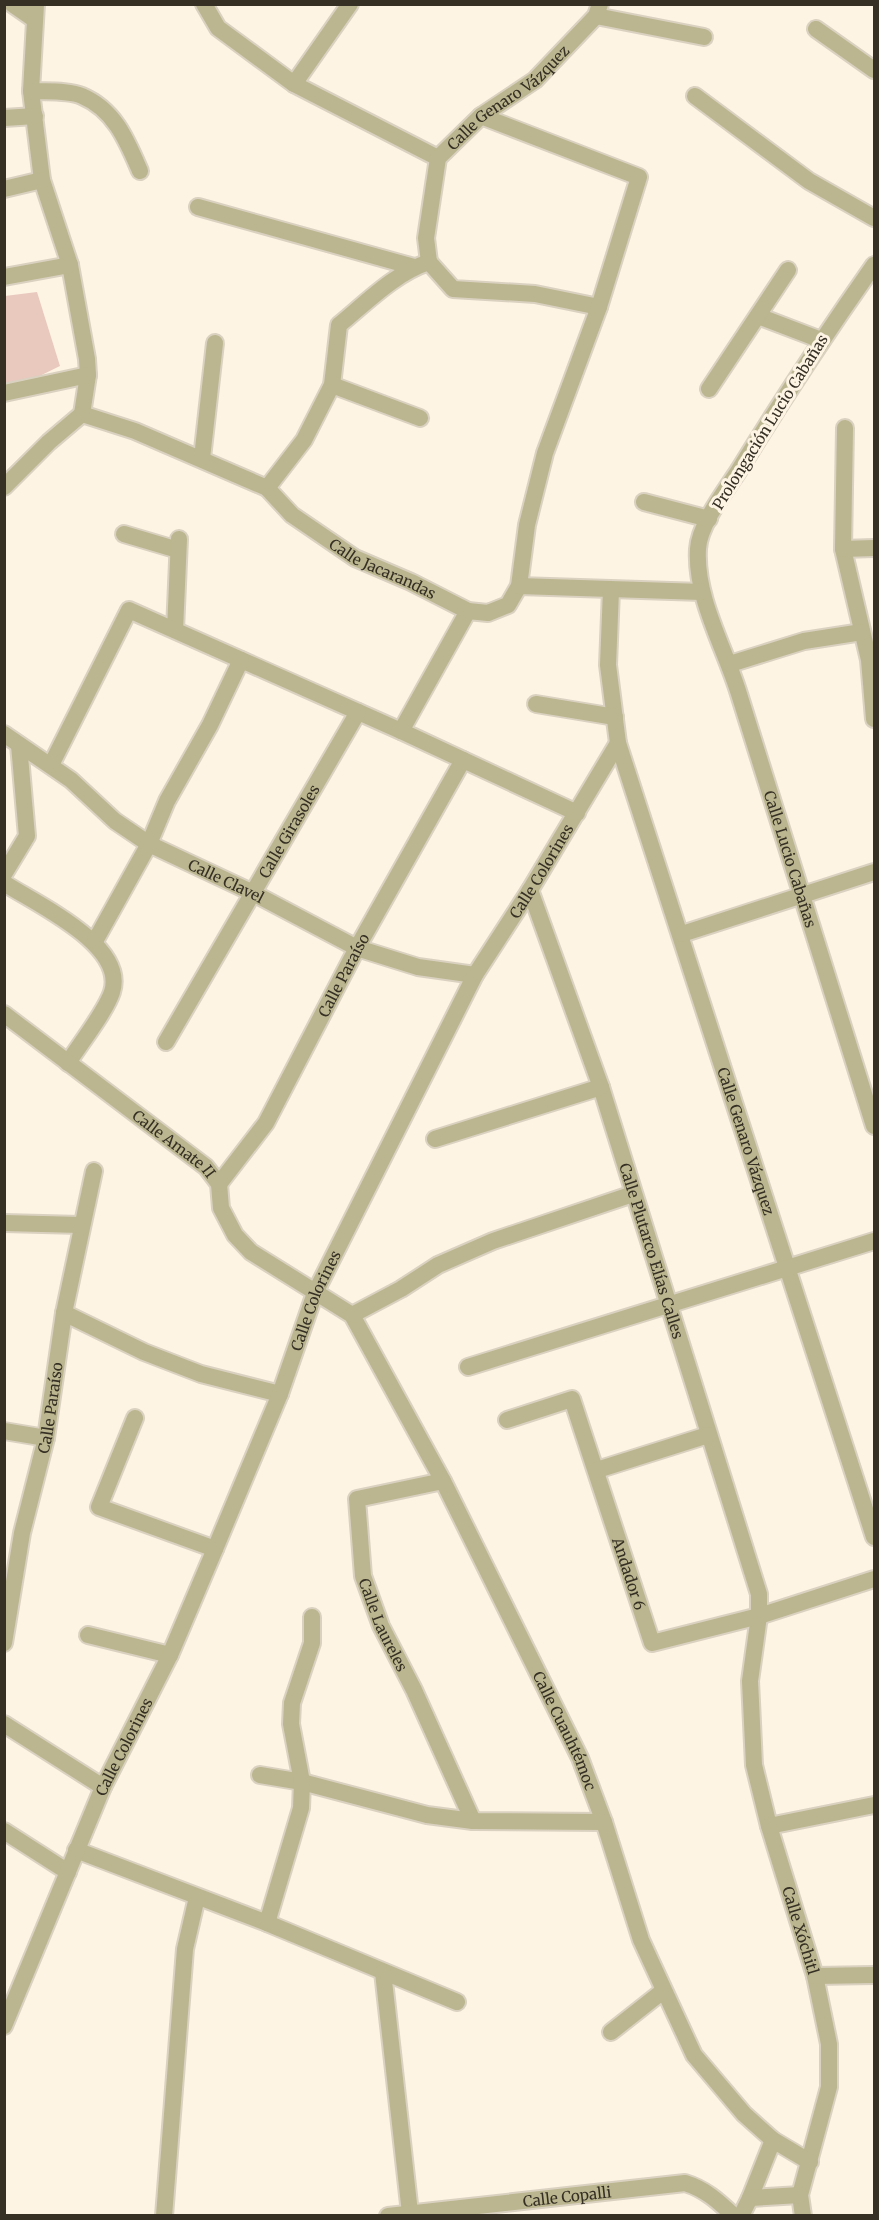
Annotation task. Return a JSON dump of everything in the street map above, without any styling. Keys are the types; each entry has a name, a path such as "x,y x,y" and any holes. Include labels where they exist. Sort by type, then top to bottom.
{"street":[{"path":"4,487 49,442 82,414 88,375 70,265 42,180 31,91 35,12 12,4"},
{"path":"204,4 218,27 294,84 438,158"},
{"path":"294,84 350,4"},
{"path":"598,10 704,37"},
{"name":"Calle Genaro Vázquez","path":"422,265 438,158 481,116 535,80 598,10"},
{"path":"816,29 874,70"},
{"path":"31,91 81,95 108,112 124,135 140,171"},
{"path":"695,96 809,181 874,218"},
{"path":"4,118 34,116"},
{"path":"400,731 468,611 488,613 508,605 519,586 527,525 545,453 599,306 639,177 481,116"},
{"path":"4,189 42,180"},
{"path":"198,207 422,265 453,288 535,294 599,306"},
{"path":"4,277 70,265"},
{"path":"267,488 304,440 332,385 339,325 422,265"},
{"name":"Prolongación Lucio Cabañas","path":"702,592 698,548 709,519 820,340 874,265"},
{"path":"709,389 788,270"},
{"path":"759,316 820,340"},
{"path":"202,458 215,343"},
{"path":"4,393 88,375"},
{"path":"332,385 420,418"},
{"name":"Calle Jacarandas","path":"82,414 135,431 267,488 292,515 355,558 411,582 468,611"},
{"path":"845,428 843,549 869,660 874,719"},
{"path":"644,502 709,519"},
{"path":"124,534 178,545 175,630"},
{"path":"843,549 874,548"},
{"path":"519,586 702,592"},
{"path":"611,590 608,665 618,743"},
{"name":"Calle Lucio Cabañas","path":"702,592 730,664 800,896 874,1126"},
{"path":"51,765 129,610 577,813"},
{"path":"730,664 804,641 862,632"},
{"path":"95,941 148,844 167,801 210,725 241,660"},
{"path":"536,704 615,717"},
{"name":"Calle Girasoles","path":"166,1042 358,712"},
{"name":"Calle Clavel","path":"4,734 51,765 115,821 148,844 214,877 253,893 357,948 418,967 475,975"},
{"name":"Calle Genaro Vázquez","path":"618,743 682,934 874,1537"},
{"name":"Calle Colorines","path":"5,2024 103,1787 170,1655 215,1550 280,1394 315,1293 475,975 530,890 618,743"},
{"path":"4,874 27,836 19,745"},
{"name":"Calle Paraíso","path":"219,1184 266,1123 357,948 463,760"},
{"path":"682,934 874,872"},
{"path":"4,884 95,941 111,962 113,991 68,1063"},
{"name":"Calle Plutarco Elías Calles","path":"530,890 601,1087 708,1434 753,1569 759,1594 759,1616"},
{"name":"Calle Amate II","path":"4,1014 206,1167 219,1184 221,1208 235,1235 251,1252 315,1293"},
{"path":"435,1139 601,1087"},
{"name":"Calle Paraíso","path":"4,1643 22,1533 46,1438 64,1313 94,1171"},
{"path":"315,1293 352,1315 401,1289 438,1265 493,1241 633,1194"},
{"path":"4,1223 81,1225"},
{"path":"468,1367 874,1241"},
{"path":"64,1313 144,1352 201,1374 280,1394"},
{"name":"Calle Cuauhtémoc","path":"352,1315 443,1481 570,1738 604,1822 641,1940 694,2055 720,2088 773,2140 810,2162"},
{"name":"Andador 6","path":"507,1420 572,1399 652,1643 759,1616"},
{"path":"135,1418 99,1507 215,1550"},
{"path":"4,1431 46,1438"},
{"path":"597,1470 708,1434"},
{"name":"Calle Laureles","path":"443,1481 357,1499 363,1576 381,1626 414,1690 473,1821"},
{"path":"759,1616 874,1579"},
{"name":"Calle Xóchitl","path":"759,1616 750,1682 754,1765 769,1826 815,1976 829,2044 829,2087 800,2195"},
{"path":"267,1923 301,1808 302,1782 291,1724 292,1703 312,1643 312,1617"},
{"path":"88,1635 170,1655"},
{"path":"4,1724 103,1787"},
{"path":"260,1775 302,1782 427,1815 473,1821 604,1822"},
{"path":"769,1826 874,1805"},
{"path":"4,1831 68,1872"},
{"path":"76,1850 267,1923 457,2002"},
{"path":"164,2216 185,1949 197,1897"},
{"path":"383,1972 410,2213"},
{"path":"815,1976 874,1975"},
{"path":"610,2032 663,1991"},
{"path":"741,2216 773,2140"},
{"name":"Calle Copalli","path":"388,2216 685,2183 700,2188 714,2197 734,2216"},
{"path":"750,2198 800,2195 803,2216"}],"shaded area":[{"path":"37,292 60,366 5,393 5,296"}]}
